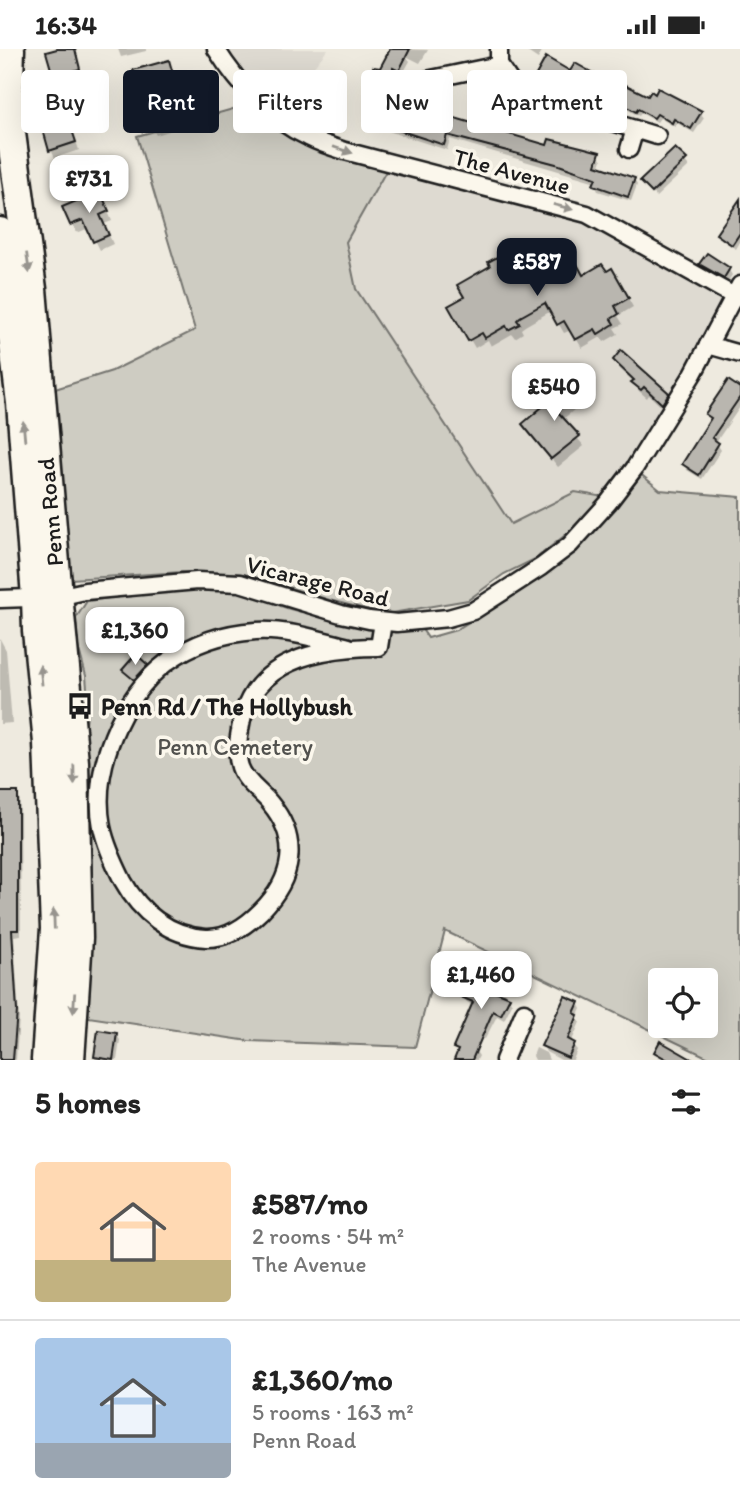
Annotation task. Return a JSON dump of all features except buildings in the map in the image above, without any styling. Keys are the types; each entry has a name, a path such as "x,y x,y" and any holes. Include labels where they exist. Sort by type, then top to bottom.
{"highway":[{"name":"Penn Road","path":"10,49 8,111 32,289 47,597 37,631 48,743 55,929 46,1060"},
{"name":"Penn Road","path":"0,232 47,597 73,748 78,938 70,1060"}],"street":[{"name":"The Avenue","path":"216,49 227,66 262,105 282,122 308,137 345,151 587,214 737,291"},
{"path":"453,73 499,57 516,90 657,136"},
{"path":"629,149 635,129"},
{"name":"Vicarage Road","path":"0,599 197,582 240,583 341,614 383,622 448,618 473,611 570,545 608,503 634,469 694,374 737,291"},
{"path":"708,345 740,354"},
{"path":"349,647 283,631 234,633 209,640 166,662 134,698 112,740 106,760 100,795 102,825 108,849 129,891 152,918 182,934 208,939 222,937 252,920 273,897 287,874 291,854 281,817 240,768 237,755 245,708 262,683 288,663 304,656 349,647 379,647 383,622"},
{"path":"504,1060 524,1012"}],"shaded area":[{"path":"229,49 328,49 311,70 241,70"},
{"path":"386,171 565,215 593,226 725,299 680,387 624,474 587,518 535,559 356,289 346,242"}],"green space":[{"path":"233,109 233,133 285,133 320,152 386,171 346,242 356,289 511,524 575,492 604,497 587,518 535,559 504,574 468,600 386,614 244,574 183,572 71,579 52,390 112,371 195,330 137,136 148,133 219,133 219,113"},
{"name":"Penn Cemetery","path":"638,472 660,490 740,497 740,1060 713,1060 667,1038 718,1038 718,968 648,968 648,1029 445,931 415,1047 249,1041 88,1017 92,913 91,801 85,736 88,701 76,618 87,601 181,588 237,588 296,611 419,625 428,638 456,630 546,573 578,548"}],"place":[{"name":"Penn Rd / The Hollybush","path":"80,706"}]}
